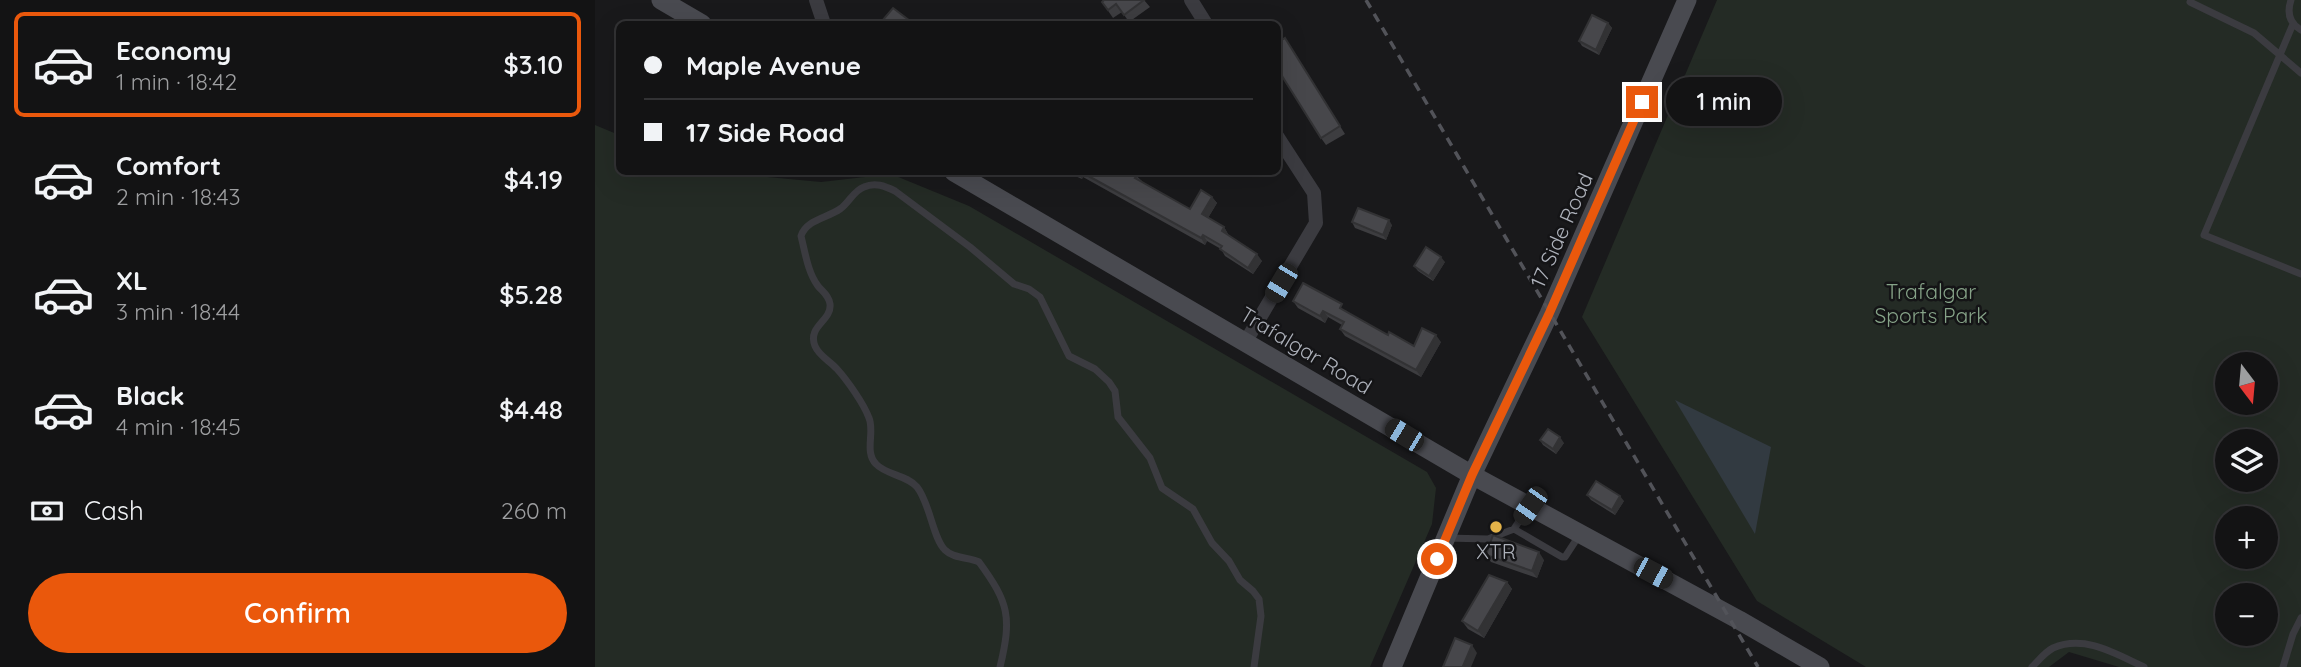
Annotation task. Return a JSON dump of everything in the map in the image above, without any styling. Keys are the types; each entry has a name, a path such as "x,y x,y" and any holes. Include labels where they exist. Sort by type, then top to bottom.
{"main road":[{"path":"661,0 697,21"},
{"name":"17 Side Road","path":"1392,667 1472,475 1549,314 1687,0"},
{"name":"Trafalgar Road","path":"959,175 1472,475 1733,616 1820,667"}],"street":[{"path":"816,0 823,21"},
{"path":"1191,0 1204,21"},
{"path":"1246,341 1316,223 1314,193 1281,142"}],"lane":[{"path":"2191,0 2190,2 2254,33 2301,73"},
{"path":"2291,0 2289,13 2293,24 2301,30"},
{"path":"2293,24 2204,234 2301,274"},
{"path":"1000,667 1007,617 1006,604 979,562 947,552 941,546 917,487 908,480 878,467 873,461 869,419 837,369 814,345 816,327 828,313 830,304 827,295 813,277 800,236 808,225 839,210 865,186 885,186 895,191 1014,284 1029,289 1040,297 1069,356 1095,369 1115,391 1118,417 1150,458 1162,488 1193,509 1212,543 1229,561 1240,580 1259,599 1261,615 1254,667"},
{"path":"1446,538 1488,539 1514,529 1530,506"},
{"path":"1514,529 1562,557 1565,557 1580,534"},
{"path":"2283,667 2301,618"},
{"path":"2032,667 2051,649 2066,644 2086,643 2144,667"}],"green space":[{"name":"Trafalgar Sports Park","path":"1717,0 2301,0 2301,667 2119,667 2069,652 2049,667 1866,667 1757,601 1582,317"},
{"path":"595,125 616,134 616,175 746,175 821,182 893,175 969,206 1427,472 1436,488 1432,524 1370,667 595,667"}],"shaded area":[{"path":"1675,400 1771,447 1755,534"}],"building":[{"path":"1144,0 1124,15 1116,4 1108,10 1102,2"},
{"path":"893,8 910,21 882,21"},
{"path":"1592,15 1608,23 1596,50 1579,41"},
{"path":"1285,38 1340,126 1321,138 1281,74 1281,40"},
{"path":"1086,175 1138,175 1135,178 1190,209 1201,190 1212,197 1202,214 1224,227 1222,231 1257,254 1248,268 1220,249 1222,246 1203,235 1201,238"},
{"path":"1358,208 1389,220 1383,235 1352,222"},
{"path":"1426,247 1441,257 1429,276 1414,266"},
{"path":"1303,283 1342,304 1340,308 1414,346 1422,328 1436,335 1416,370 1340,329 1344,322 1323,311 1320,316 1293,301"},
{"path":"1548,429 1560,437 1553,449 1540,440"},
{"path":"1596,481 1620,496 1612,510 1587,495"},
{"path":"1493,535 1539,552 1532,571 1486,555"},
{"path":"1489,575 1507,582 1478,631 1462,621"},
{"path":"1455,638 1472,645 1464,667 1443,667"}],"railway":[{"path":"1366,0 1758,667"}],"place":[{"name":"XTR","path":"1496,527"}],"route":[{"path":"1437,559 1472,475 1549,314 1642,102"}]}
